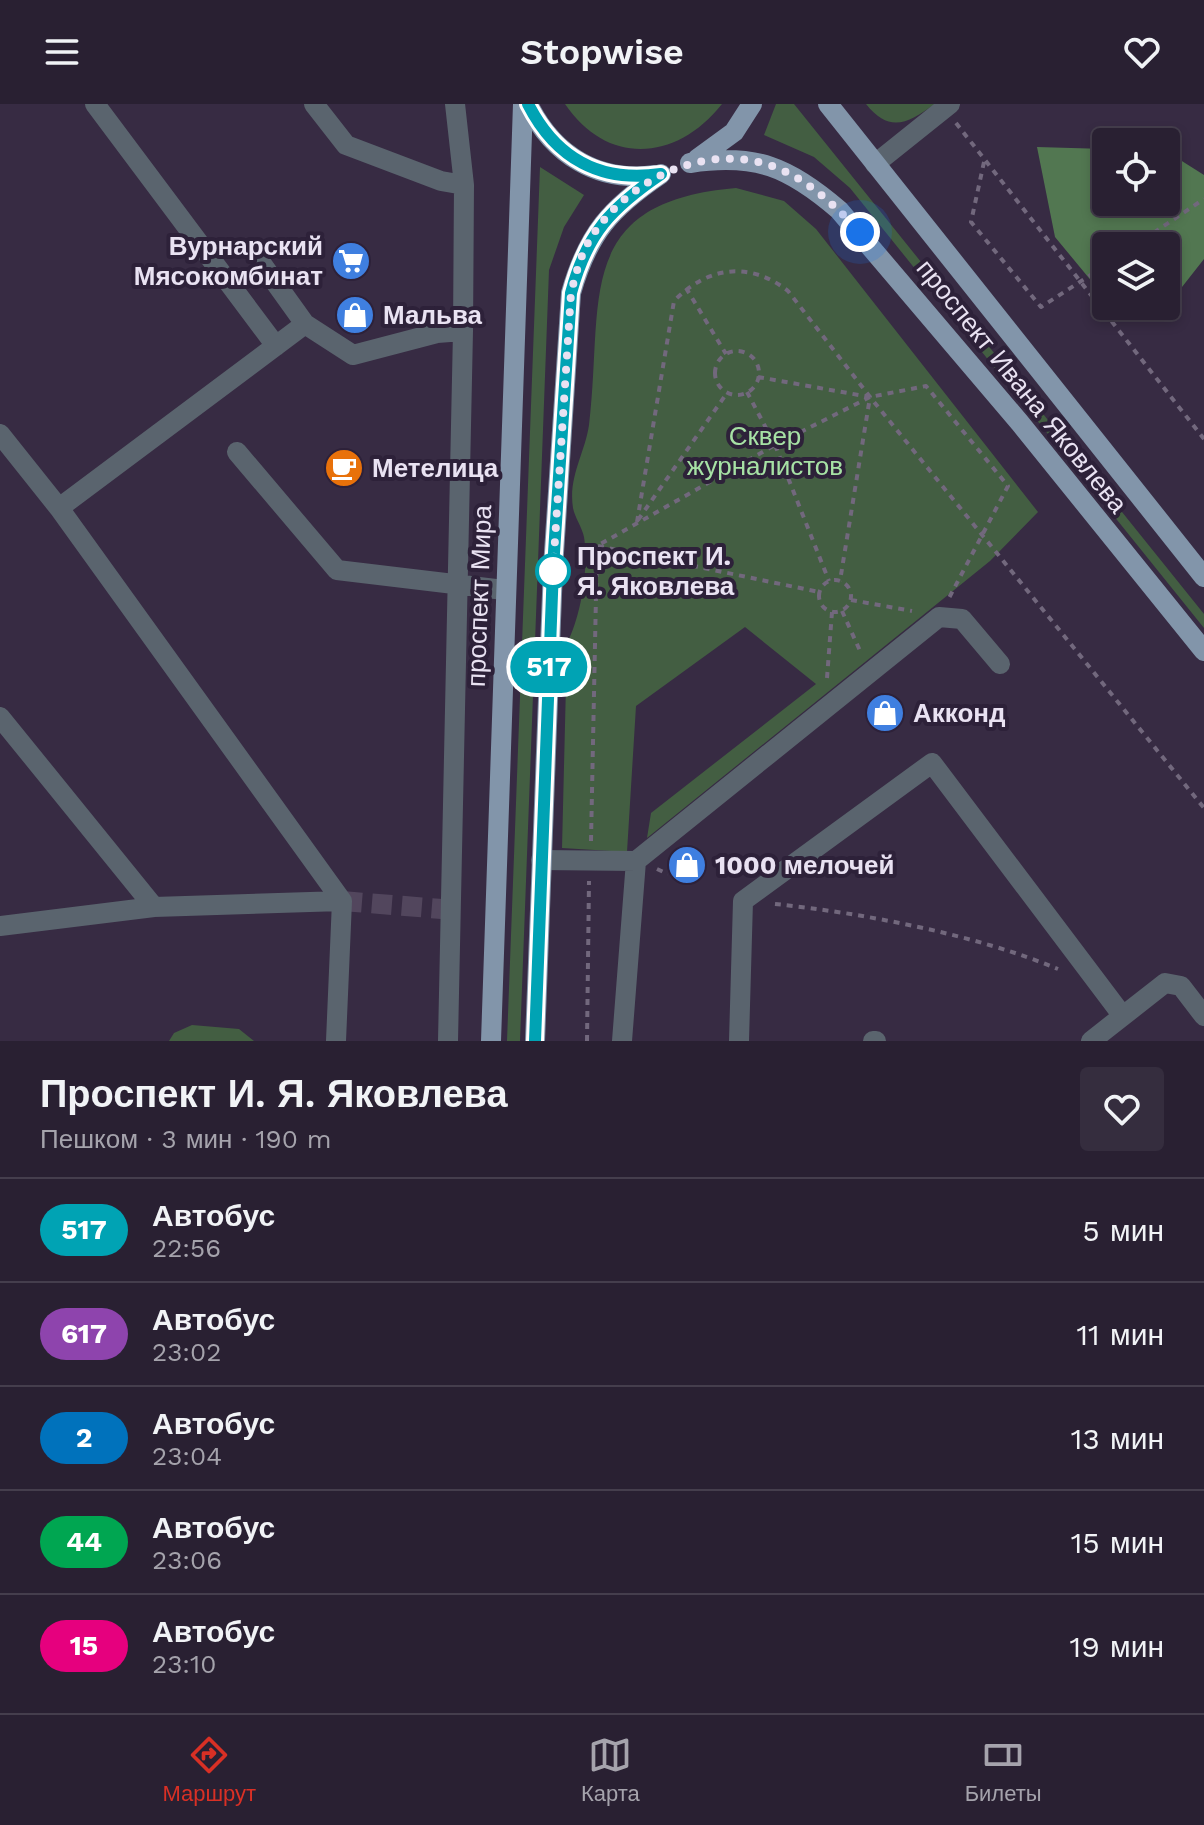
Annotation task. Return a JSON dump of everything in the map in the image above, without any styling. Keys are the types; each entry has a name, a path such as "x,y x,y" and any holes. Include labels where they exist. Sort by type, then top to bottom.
{"main road":[{"path":"526,104 558,148 583,165 609,175 637,177 661,174"},
{"name":"проспект Мира","path":"491,1041 504,590 526,104"},
{"path":"535,1041 554,553 571,293 580,260 600,226 631,194 661,174 690,163 734,132 752,104"},
{"name":"проспект Ивана Яковлева","path":"828,104 1204,577"},
{"name":"проспект Ивана Яковлева","path":"690,163 722,158 751,159 783,170 810,185 839,210 1020,423 1204,651"}],"lane":[{"path":"95,104 276,346"},
{"path":"314,104 346,145 441,181 464,185"},
{"path":"448,1041 447,910 463,331 464,185 455,104"},
{"path":"875,164 950,110"},
{"path":"262,264 305,324 353,355 437,333 463,331"},
{"path":"59,508 305,324"},
{"path":"0,434 59,508 342,901 336,1041"},
{"path":"237,452 337,570 455,587 504,590"},
{"path":"541,860 636,861 939,617 962,619 1000,664"},
{"path":"0,717 154,907"},
{"path":"739,1041 743,901 932,763 1122,1015"},
{"path":"622,1041 636,861"},
{"path":"0,926 154,907 342,901"},
{"path":"1091,1041 1165,983 1181,986 1204,1016"}],"path":[{"path":"950,110 984,162 1204,439"},
{"path":"984,162 971,222 1041,307 1092,275"},
{"path":"1155,232 1204,199"},
{"path":"637,522 674,301 686,288 710,275 731,270 751,270 772,278 788,291 870,397 1204,808"},
{"path":"686,288 726,354"},
{"path":"727,393 715,377 717,364 726,354 747,353 756,363 758,377 747,392"},
{"path":"758,377 870,397"},
{"path":"597,546 775,445 870,397 926,386 1008,486 939,617 851,600"},
{"path":"727,393 747,392"},
{"path":"747,392 775,445 829,581"},
{"path":"637,522 727,393"},
{"path":"840,581 870,397"},
{"path":"597,546 819,592"},
{"path":"590,851 597,546"},
{"path":"829,581 840,581 850,588 851,600 842,611 832,612 821,605 819,592 829,581"},
{"path":"842,611 869,671"},
{"path":"825,708 832,612"},
{"path":"587,1041 589,868"},
{"path":"743,901 894,923 1028,956 1098,985"}],"green space":[{"path":"565,104 722,104 685,137 664,146 643,149 622,147 601,139 582,124"},
{"path":"776,104 794,104 1204,614 1204,628 850,188 814,157 764,135"},
{"path":"866,104 935,104 908,120 891,122"},
{"path":"1037,147 1092,149 1092,216 1180,216 1180,160 1204,175 1204,259 1182,287 1180,232 1092,232 1092,282 1055,237"},
{"path":"540,167 584,195 564,227 549,270 520,1041 507,1041"},
{"name":"Сквер журналистов","path":"736,188 784,201 816,229 1038,512 990,561 647,838 651,813 816,684 745,627 636,706 627,852 562,848 567,643 580,606 585,577 584,537 572,497 589,425 599,300 606,266 621,237 646,214 683,197"},
{"path":"192,1025 239,1029 254,1041 169,1041 174,1033"}],"tunnel":[{"path":"342,901 442,909"}],"bus line":[{"name":"517","path":"528,104 538,124 558,148 583,165 609,175 637,177 661,174 631,194 608,215 580,260 571,293 566,329 553,568 535,1041"}],"place":[{"name":"Вурнарский Мясокомбинат","path":"351,261"},
{"name":"Мальва","path":"355,315"},
{"name":"Метелица","path":"344,468"},
{"name":"Проспект И. Я. Яковлева","path":"553,571"},
{"name":"Акконд","path":"885,713"},
{"name":"1000 мелочей","path":"687,865"}],"route":[{"path":"553,571 566,329 571,293 580,260 608,215 631,194 661,174 690,163 722,158 751,159 783,170 810,185 860,232"}]}
